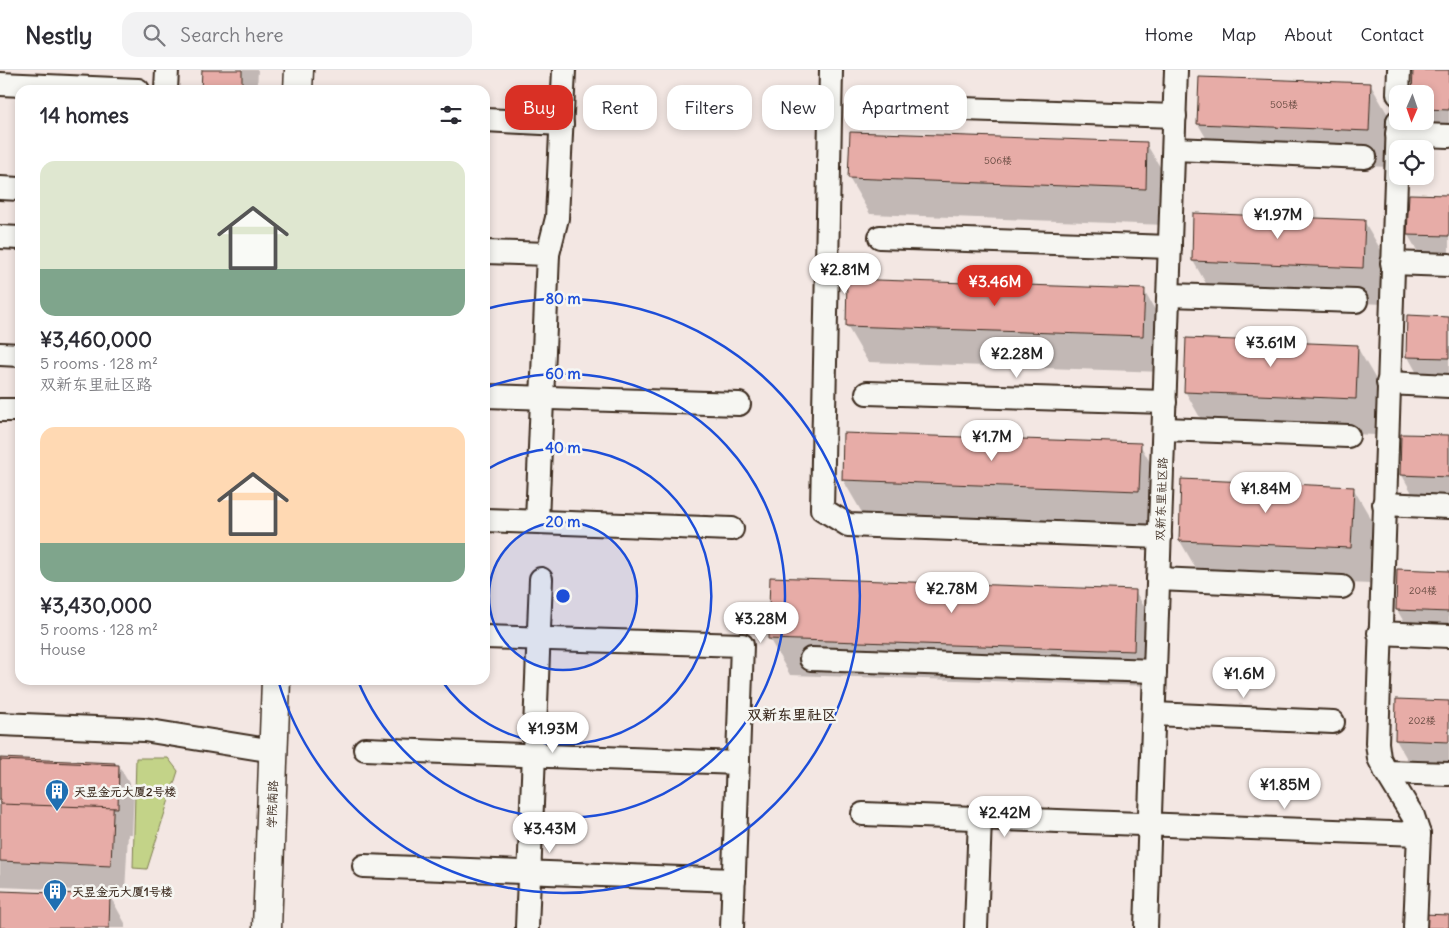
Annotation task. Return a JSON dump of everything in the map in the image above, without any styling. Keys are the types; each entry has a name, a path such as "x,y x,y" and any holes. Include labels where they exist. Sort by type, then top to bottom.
{"main road":[{"path":"298,85 299,70"},
{"name":"学院南路","path":"267,928 276,685"}],"street":[{"path":"166,85 167,70"},
{"path":"563,85 564,70"},
{"path":"831,70 822,509 848,525 1160,537"},
{"name":"双新东里社区路","path":"1146,928 1176,70"},
{"path":"1398,85 1399,70"},
{"path":"0,84 23,85"},
{"path":"967,109 1175,116"},
{"path":"490,120 505,121"},
{"path":"537,522 548,254 557,218 562,130"},
{"path":"1397,130 1379,633 1377,743 1379,758 1413,816 1419,834 1415,928"},
{"path":"1410,130 1449,136"},
{"path":"1174,150 1366,157"},
{"path":"0,188 15,188"},
{"path":"0,237 15,238"},
{"path":"880,237 1170,247"},
{"path":"490,252 548,254"},
{"path":"1392,263 1449,265"},
{"path":"1169,295 1356,301"},
{"path":"0,354 15,355"},
{"path":"1388,383 1449,386"},
{"path":"867,393 1165,402"},
{"path":"490,396 740,404"},
{"path":"0,410 15,410"},
{"path":"1164,429 1348,436"},
{"path":"1384,504 1449,506"},
{"path":"490,520 732,529"},
{"path":"527,928 541,579"},
{"path":"1158,579 1342,588"},
{"path":"1379,633 1449,636"},
{"path":"490,637 742,645 732,928"},
{"path":"811,659 1155,671"},
{"path":"1154,714 1333,722"},
{"path":"0,724 144,730 274,751"},
{"path":"364,749 738,763"},
{"path":"1386,772 1449,774"},
{"path":"863,814 1419,834"},
{"path":"976,928 980,818"},
{"path":"364,866 734,880"}],"green space":[{"path":"136,758 168,758 178,771 147,869 133,868"}],"building":[{"path":"202,70 242,70 242,85 201,85"},
{"path":"1413,70 1449,70 1449,110 1434,109 1434,85 1412,85"},
{"path":"1199,77 1371,83 1369,131 1197,124"},
{"path":"850,132 1147,142 1146,189 848,178"},
{"path":"1409,194 1449,195 1449,236 1407,235"},
{"path":"1193,213 1365,220 1363,268 1192,261"},
{"path":"847,279 1145,289 1143,336 846,326"},
{"path":"1407,315 1449,317 1449,358 1406,357"},
{"path":"1186,338 1358,345 1356,399 1184,392"},
{"path":"843,433 1141,443 1139,491 842,480"},
{"path":"1401,434 1449,435 1449,477 1400,475"},
{"path":"1181,479 1354,487 1351,548 1179,541"},
{"path":"1397,569 1449,571 1449,612 1396,610"},
{"path":"770,577 1136,590 1134,651 768,639"},
{"path":"1396,699 1449,701 1449,742 1395,740"},
{"name":"天昱金元大厦2号楼","path":"0,758 115,763 111,866 0,861"},
{"path":"0,760 119,765 118,808 0,804"},
{"name":"天昱金元大厦1号楼","path":"0,891 110,895 109,928 0,928"},
{"path":"1423,914 1449,915 1449,928 1423,928"}],"place":[{"name":"天昱金元大厦2号楼","path":"57,812"},
{"name":"天昱金元大厦1号楼","path":"55,912"}],"district":[{"name":"双新东里社区","path":"792,714"}]}
